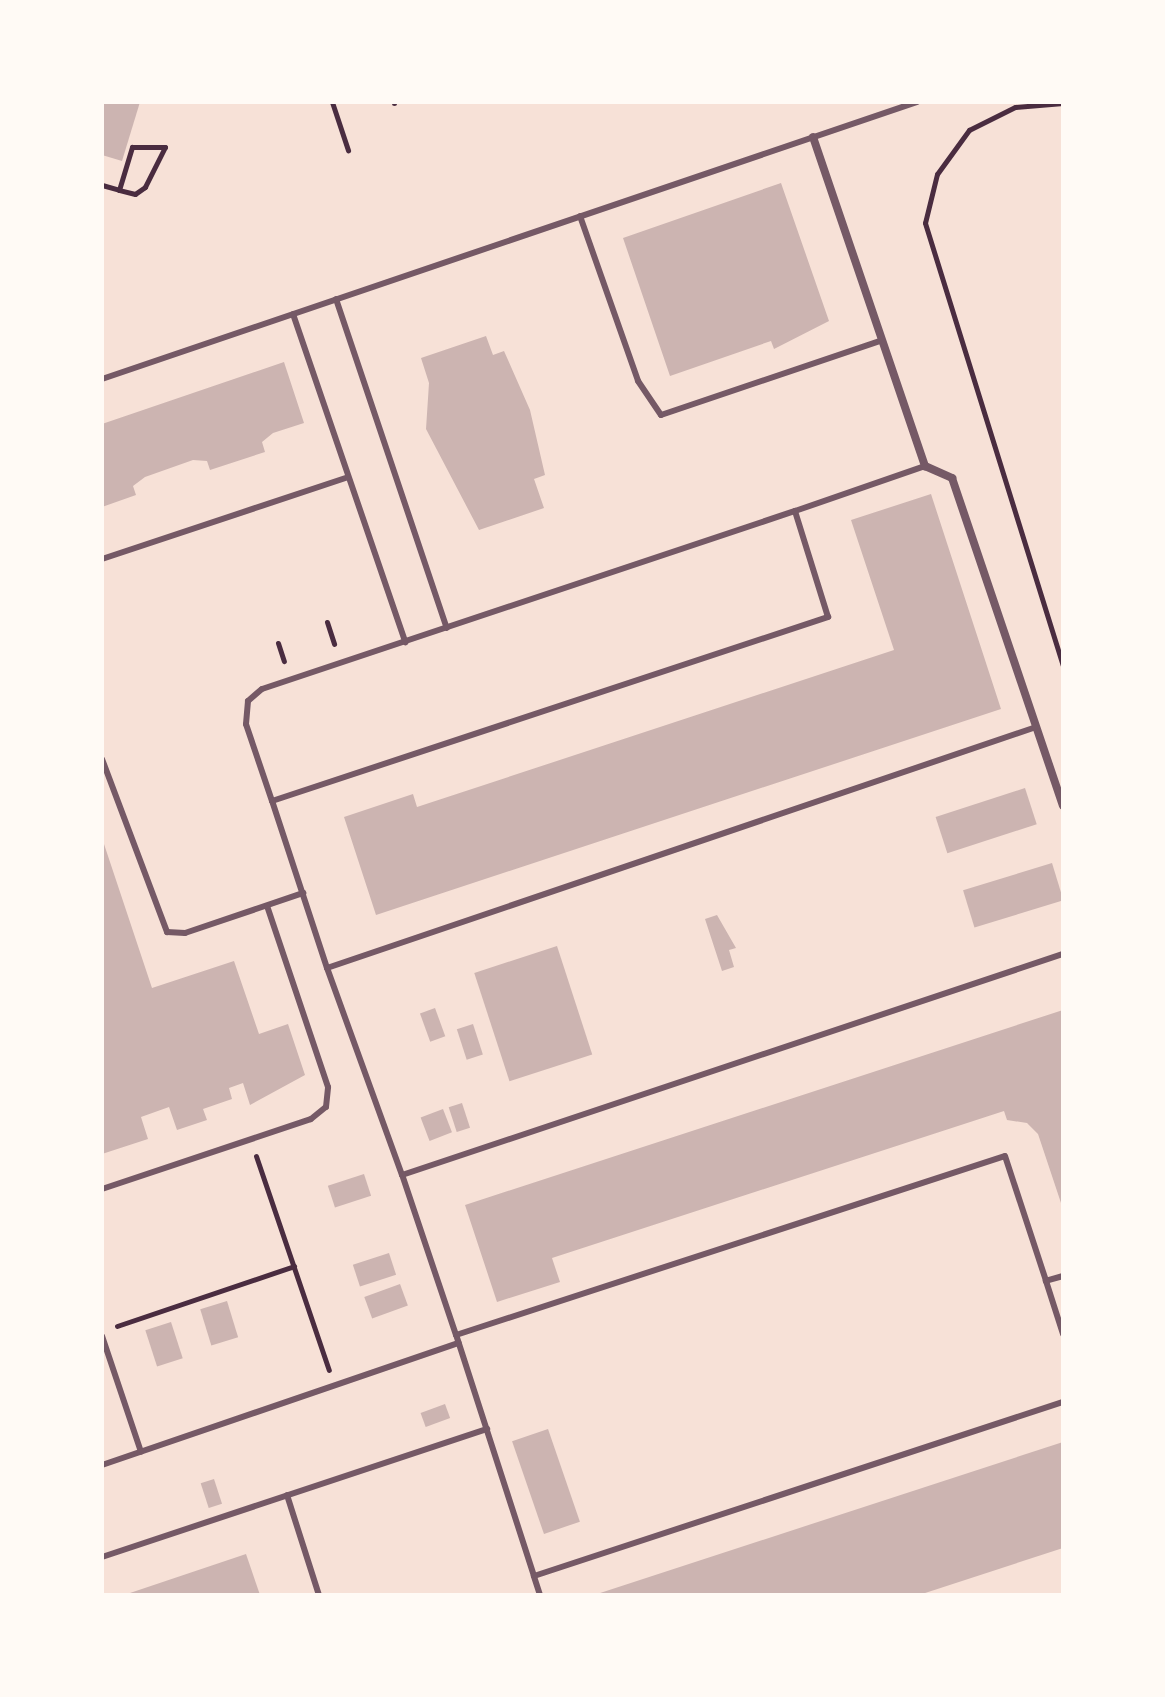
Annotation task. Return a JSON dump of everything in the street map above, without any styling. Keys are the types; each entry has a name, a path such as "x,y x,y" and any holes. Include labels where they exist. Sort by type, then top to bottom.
{"street":[{"path":"813,137 925,466 952,478 1063,806"}],"lane":[{"path":"102,379 917,102"},
{"path":"580,216 638,381 661,415 882,340"},
{"path":"336,299 447,628"},
{"path":"293,314 405,642"},
{"path":"540,1595 459,1343 327,968 246,724 248,701 262,689 925,466"},
{"path":"102,559 348,477"},
{"path":"272,801 828,617 795,511"},
{"path":"327,968 1036,727"},
{"path":"102,759 167,932 267,906 303,893"},
{"path":"102,1189 311,1119 326,1107 328,1087 267,906"},
{"path":"402,1175 1063,954"},
{"path":"456,1335 1005,1156 1063,1334"},
{"path":"1046,1281 1063,1276"},
{"path":"102,1334 141,1452"},
{"path":"102,1465 459,1343"},
{"path":"534,1576 1063,1402"},
{"path":"102,1557 487,1429"},
{"path":"287,1495 319,1595"}],"path":[{"path":"332,102 348,150"},
{"path":"1063,103 1015,107 969,130 937,174 925,223 1063,665"},
{"path":"102,185 119,190 135,194 145,187 165,147 132,147 119,190"},
{"path":"251,1140 335,1386"},
{"path":"102,1334 294,1266"}],"building":[{"path":"102,102 140,102 122,161 102,155"},
{"path":"781,183 829,321 774,349 771,341 670,376 623,238"},
{"path":"486,336 493,355 504,351 530,410 545,475 534,479 544,508 479,530 426,429 429,383 421,358"},
{"path":"284,362 304,423 273,433 262,442 265,452 210,470 207,461 193,460 145,477 133,486 136,495 102,507 102,424"},
{"path":"931,494 1001,709 376,915 344,817 413,794 417,807 894,650 851,520"},
{"path":"1025,788 1037,824 947,853 936,817"},
{"path":"102,838 152,988 234,961 259,1034 288,1024 305,1075 250,1105 243,1083 229,1088 232,1099 203,1109 207,1120 177,1130 169,1107 141,1117 148,1139 102,1154"},
{"path":"1052,863 1063,900 974,927 963,890"},
{"path":"717,915 736,948 729,950 734,967 722,971 705,919"},
{"path":"557,946 592,1054 509,1081 474,973"},
{"path":"435,1008 445,1036 430,1042 420,1013"},
{"path":"1063,1010 1063,1209 1038,1134 1027,1123 1007,1120 1004,1111 552,1258 560,1282 497,1302 465,1205"},
{"path":"473,1024 483,1054 467,1060 457,1029"},
{"path":"462,1103 470,1128 457,1132 449,1107"},
{"path":"443,1109 452,1132 430,1141 421,1118"},
{"path":"364,1174 371,1196 335,1208 328,1186"},
{"path":"389,1253 396,1275 360,1287 353,1265"},
{"path":"400,1284 408,1306 372,1319 364,1297"},
{"path":"227,1301 238,1337 211,1346 200,1309"},
{"path":"171,1322 183,1358 157,1366 145,1330"},
{"path":"445,1404 450,1418 426,1427 421,1413"},
{"path":"548,1429 580,1522 544,1534 512,1441"},
{"path":"1063,1442 1063,1548 919,1595 594,1595"},
{"path":"214,1479 222,1504 209,1508 201,1483"},
{"path":"246,1554 260,1595 127,1595 127,1594"}]}
